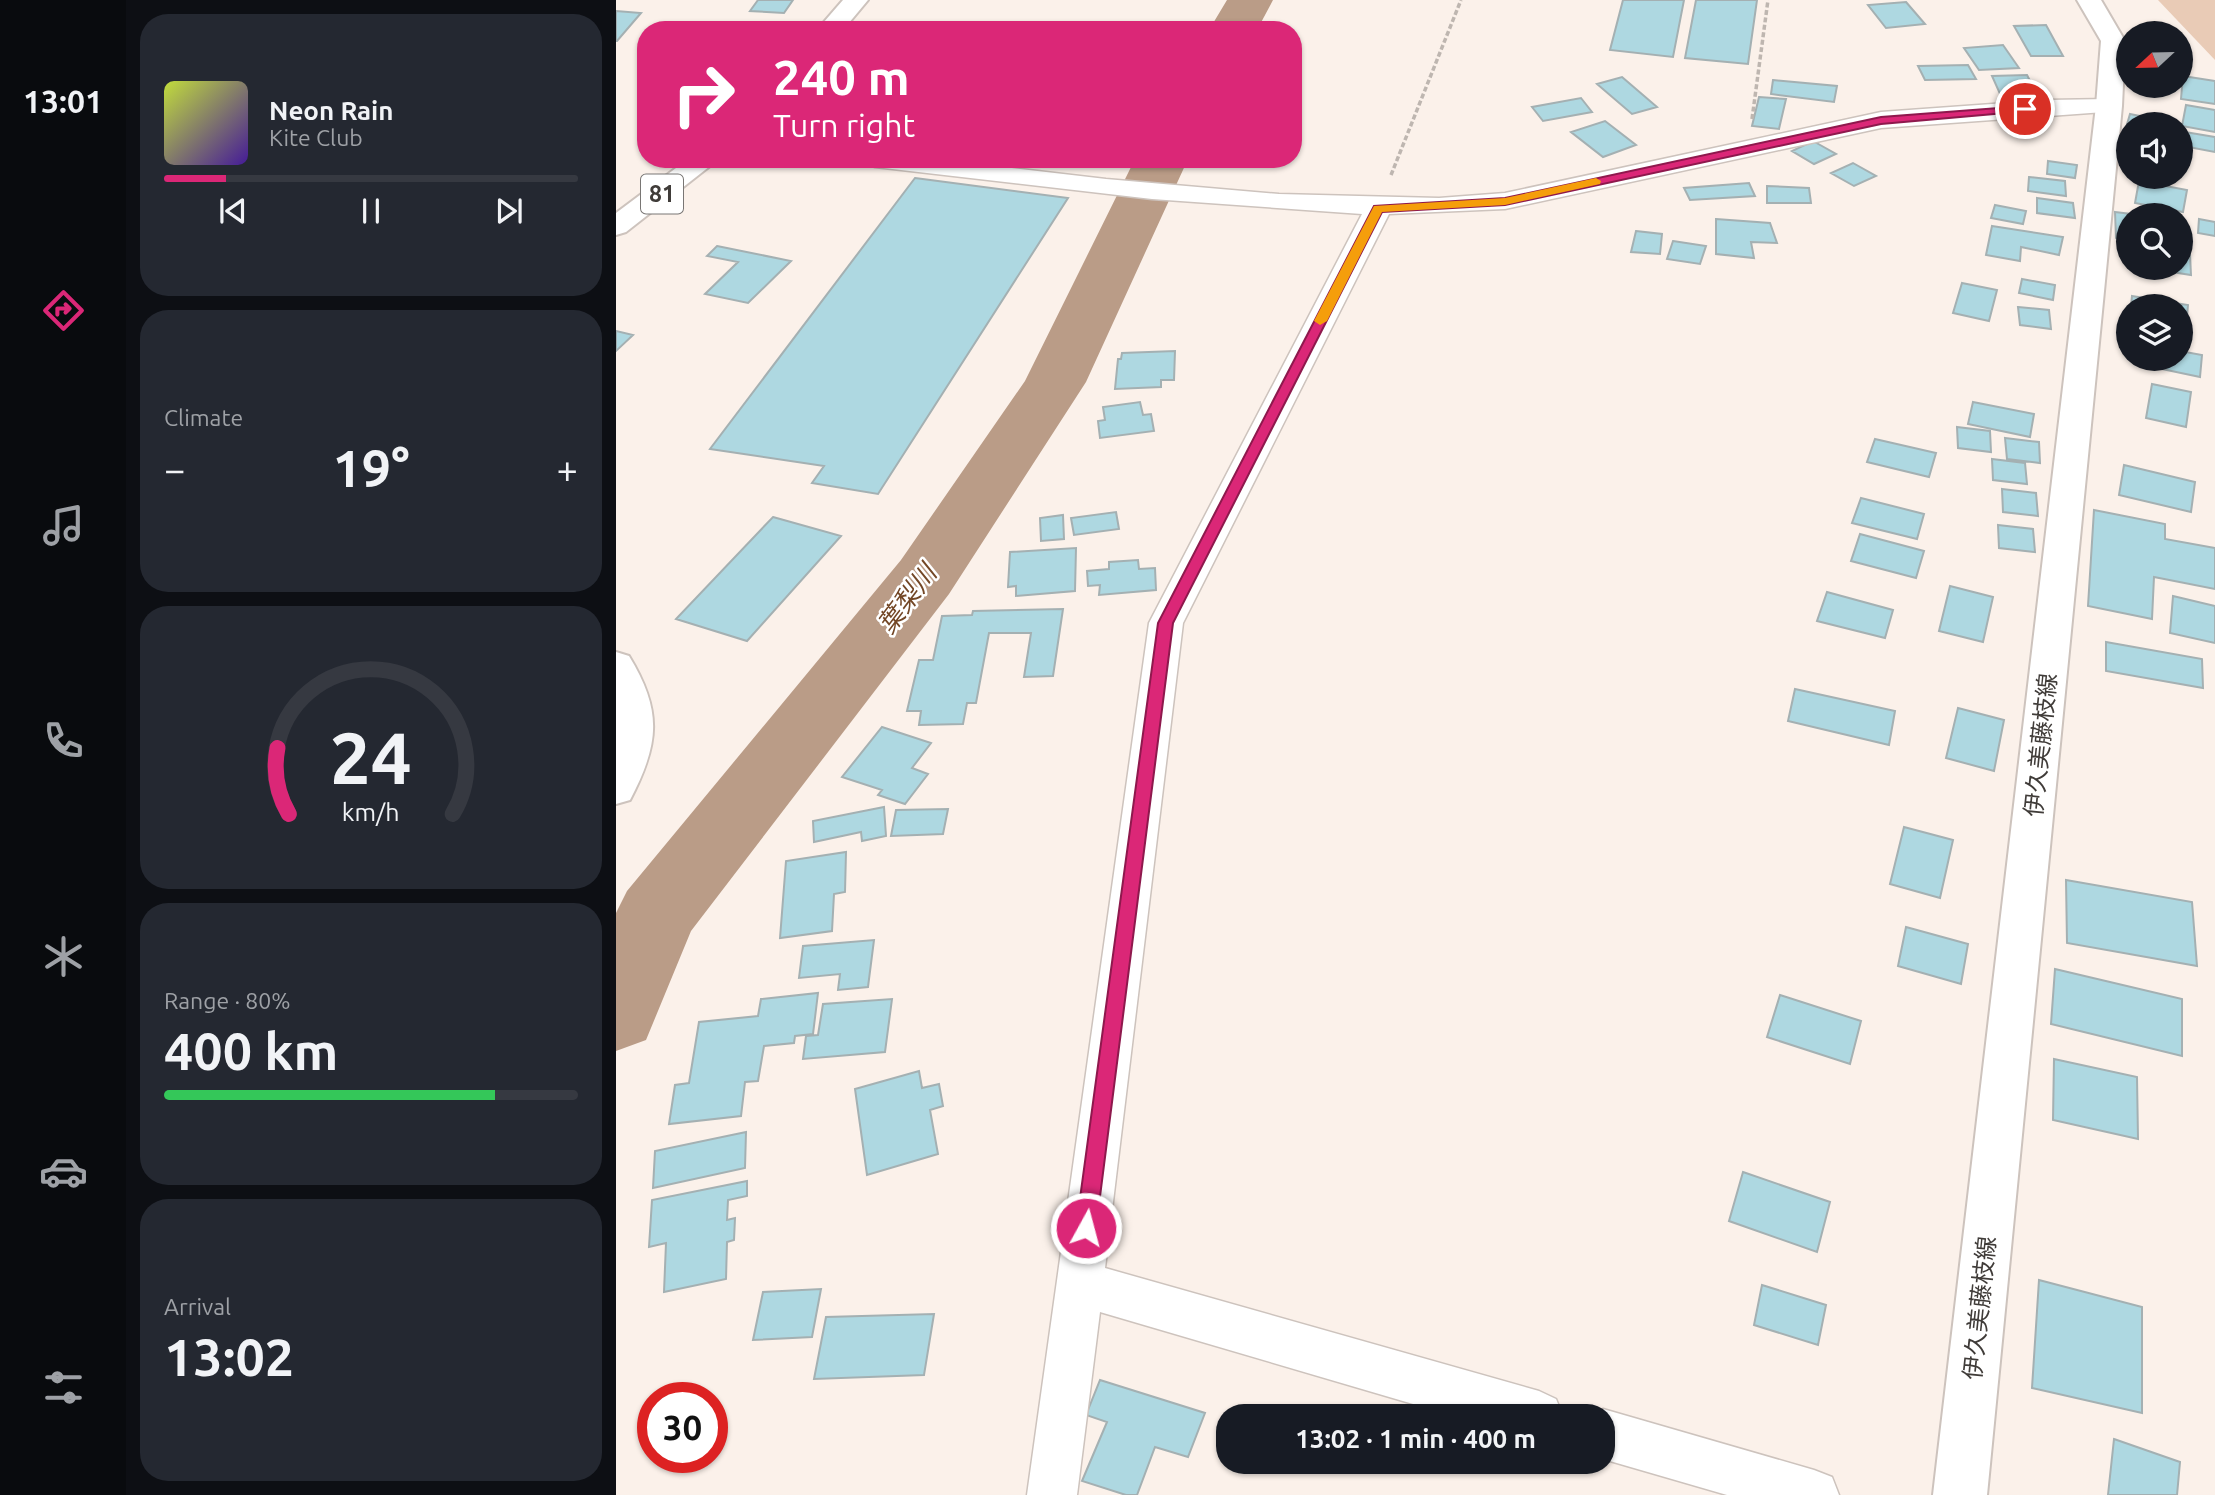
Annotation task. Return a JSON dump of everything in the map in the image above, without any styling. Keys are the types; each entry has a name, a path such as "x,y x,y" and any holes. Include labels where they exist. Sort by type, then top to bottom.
{"main road":[{"path":"838,21 856,0"},
{"name":"伊久美藤枝線","path":"1960,1495 2109,106 2113,40 2089,0"},
{"name":"81","path":"616,226 694,168"},
{"path":"616,665 633,690 635,737 616,789"}],"street":[{"path":"942,168 1091,188 1378,209 1505,201 1881,121 2035,108 2109,106"},
{"path":"1052,1495 1166,623 1378,209"},
{"path":"1078,1283 1497,1404"},
{"path":"1615,1437 1814,1495"}],"path":[{"path":"1378,209 1461,0"},
{"path":"1748,148 1768,0"}],"shaded area":[{"path":"2158,0 2215,0 2215,60 2193,37 2193,21 2178,21"}],"building":[{"path":"758,0 793,0 784,13 750,11"},
{"path":"1623,0 1684,0 1673,57 1610,50"},
{"path":"1696,0 1757,0 1748,64 1685,58"},
{"path":"1906,2 1925,24 1886,28 1868,5"},
{"path":"616,11 641,13 617,41 616,41"},
{"path":"2046,25 2063,56 2031,56 2014,26"},
{"path":"2003,45 2019,68 1979,70 1964,48"},
{"path":"1968,65 1976,79 1925,80 1918,66"},
{"path":"2027,75 2038,96 2001,96 1992,76"},
{"path":"1622,77 1657,107 1632,114 1597,84"},
{"path":"2193,78 2215,81 2215,104 2181,99 2193,98"},
{"path":"1773,80 1837,86 1834,102 1771,94"},
{"path":"1759,97 1786,99 1779,129 1752,126"},
{"path":"1581,98 1592,112 1543,121 1532,107"},
{"path":"2186,105 2215,110 2215,132 2193,128 2193,112 2185,112"},
{"path":"1605,121 1636,145 1603,157 1571,132"},
{"path":"2193,133 2215,137 2215,152 2193,148"},
{"path":"1813,141 1836,154 1814,164 1792,151"},
{"path":"2048,161 2077,165 2075,178 2047,174"},
{"path":"1853,163 1876,176 1854,186 1831,173"},
{"path":"2029,177 2065,181 2066,196 2028,191"},
{"path":"915,178 1068,198 878,494 812,483 824,466 710,449"},
{"path":"1749,183 1755,196 1690,200 1684,188"},
{"path":"1767,186 1809,188 1811,203 1767,203"},
{"path":"2138,189 2187,190 2185,203 2135,203"},
{"path":"2037,198 2073,203 2075,218 2037,213"},
{"path":"1995,205 2026,211 2023,224 1991,218"},
{"path":"1716,219 1770,223 1777,243 1751,242 1754,258 1716,254"},
{"path":"2199,219 2215,222 2215,236 2198,233"},
{"path":"1992,226 2063,237 2059,255 2021,247 2020,261 1986,255"},
{"path":"1636,231 1662,234 1660,254 1631,252"},
{"path":"1673,241 1706,246 1700,264 1667,259"},
{"path":"717,246 791,261 748,303 705,294 738,262 707,256"},
{"path":"2022,279 2055,285 2053,300 2019,293"},
{"path":"1962,283 1997,290 1989,321 1953,313"},
{"path":"2018,307 2049,310 2051,329 2020,325"},
{"path":"616,331 633,335 616,351"},
{"path":"1175,351 1174,380 1161,380 1161,387 1115,389 1118,359 1121,359 1122,353"},
{"path":"2193,353 2202,355 2200,377 2171,371 2193,371"},
{"path":"2152,384 2191,392 2186,427 2146,418"},
{"path":"1140,402 1143,415 1151,414 1154,431 1100,438 1098,421 1105,420 1103,407"},
{"path":"1973,402 2034,414 2030,437 1968,424"},
{"path":"1957,427 1990,431 1991,452 1958,448"},
{"path":"2005,438 2039,442 2040,463 2007,459"},
{"path":"1875,439 1936,453 1929,477 1867,462"},
{"path":"1992,459 2025,463 2027,484 1993,480"},
{"path":"2124,465 2195,482 2191,512 2119,495"},
{"path":"2002,489 2036,493 2038,516 2003,512"},
{"path":"1861,498 1924,514 1917,539 1852,523"},
{"path":"2094,510 2165,524 2165,539 2215,548 2215,589 2154,577 2152,619 2088,606"},
{"path":"1116,512 1119,529 1074,535 1071,518"},
{"path":"1063,515 1064,539 1041,541 1040,518"},
{"path":"773,517 841,536 747,641 676,619"},
{"path":"1998,525 2033,529 2035,552 1999,548"},
{"path":"1860,534 1924,551 1916,578 1851,561"},
{"path":"1076,548 1075,591 1016,596 1016,586 1008,587 1010,552"},
{"path":"1138,560 1139,569 1155,568 1156,590 1099,595 1100,585 1088,586 1087,571 1109,569 1109,562"},
{"path":"1950,586 1993,597 1983,642 1939,631"},
{"path":"1827,592 1893,610 1885,638 1817,621"},
{"path":"2173,596 2215,606 2215,643 2170,633"},
{"path":"1063,609 1053,676 1024,677 1031,633 989,633 976,703 967,703 963,724 919,725 921,711 907,711 919,660 933,660 942,616 972,615 973,611"},
{"path":"2106,642 2202,659 2203,688 2106,671"},
{"path":"1795,689 1895,711 1889,745 1788,721"},
{"path":"1958,708 2004,720 1994,771 1946,758"},
{"path":"882,727 931,743 912,768 928,774 905,804 878,795 882,790 842,777"},
{"path":"884,807 886,836 862,841 861,832 814,842 813,821"},
{"path":"948,809 943,834 891,836 896,810"},
{"path":"1904,827 1953,840 1940,898 1890,884"},
{"path":"846,852 845,892 834,894 832,931 780,938 786,861"},
{"path":"2066,880 2192,902 2197,966 2067,943"},
{"path":"1906,927 1968,944 1961,984 1898,966"},
{"path":"874,940 868,987 838,990 840,974 799,978 803,946"},
{"path":"2055,969 2182,999 2182,1056 2051,1024"},
{"path":"818,993 813,1034 795,1036 794,1043 764,1046 758,1081 745,1082 741,1116 669,1124 675,1085 689,1083 699,1022 758,1016 761,999"},
{"path":"1780,995 1861,1021 1850,1064 1767,1037"},
{"path":"892,999 885,1052 803,1059 806,1036 818,1035 823,1004"},
{"path":"2054,1059 2137,1077 2138,1139 2053,1120"},
{"path":"919,1071 922,1088 939,1084 943,1106 930,1110 938,1154 867,1175 855,1089"},
{"path":"746,1132 745,1168 653,1188 655,1151"},
{"path":"1743,1172 1830,1202 1817,1252 1729,1221"},
{"path":"747,1181 747,1196 728,1200 727,1220 735,1218 734,1240 727,1242 726,1279 664,1292 666,1243 649,1247 652,1200"},
{"path":"2039,1280 2142,1307 2142,1413 2032,1388"},
{"path":"1762,1285 1826,1305 1818,1345 1754,1325"},
{"path":"821,1289 812,1337 753,1340 763,1292"},
{"path":"934,1314 924,1375 814,1379 826,1317"},
{"path":"1100,1380 1205,1413 1188,1457 1155,1447 1137,1495 1126,1495 1082,1481 1107,1422 1086,1415"},
{"path":"2114,1439 2180,1462 2177,1495 2108,1495"}],"waterway":[{"name":"葉梨川","path":"1238,21 1250,0"},
{"name":"葉梨川","path":"616,1014 656,915 925,577 1055,382 1158,168"}],"slow traffic":[{"path":"1320,321 1378,209 1505,201 1596,181"}],"route":[{"path":"1086,1228 1166,623 1378,209 1505,201 1881,121 2025,109"}]}
